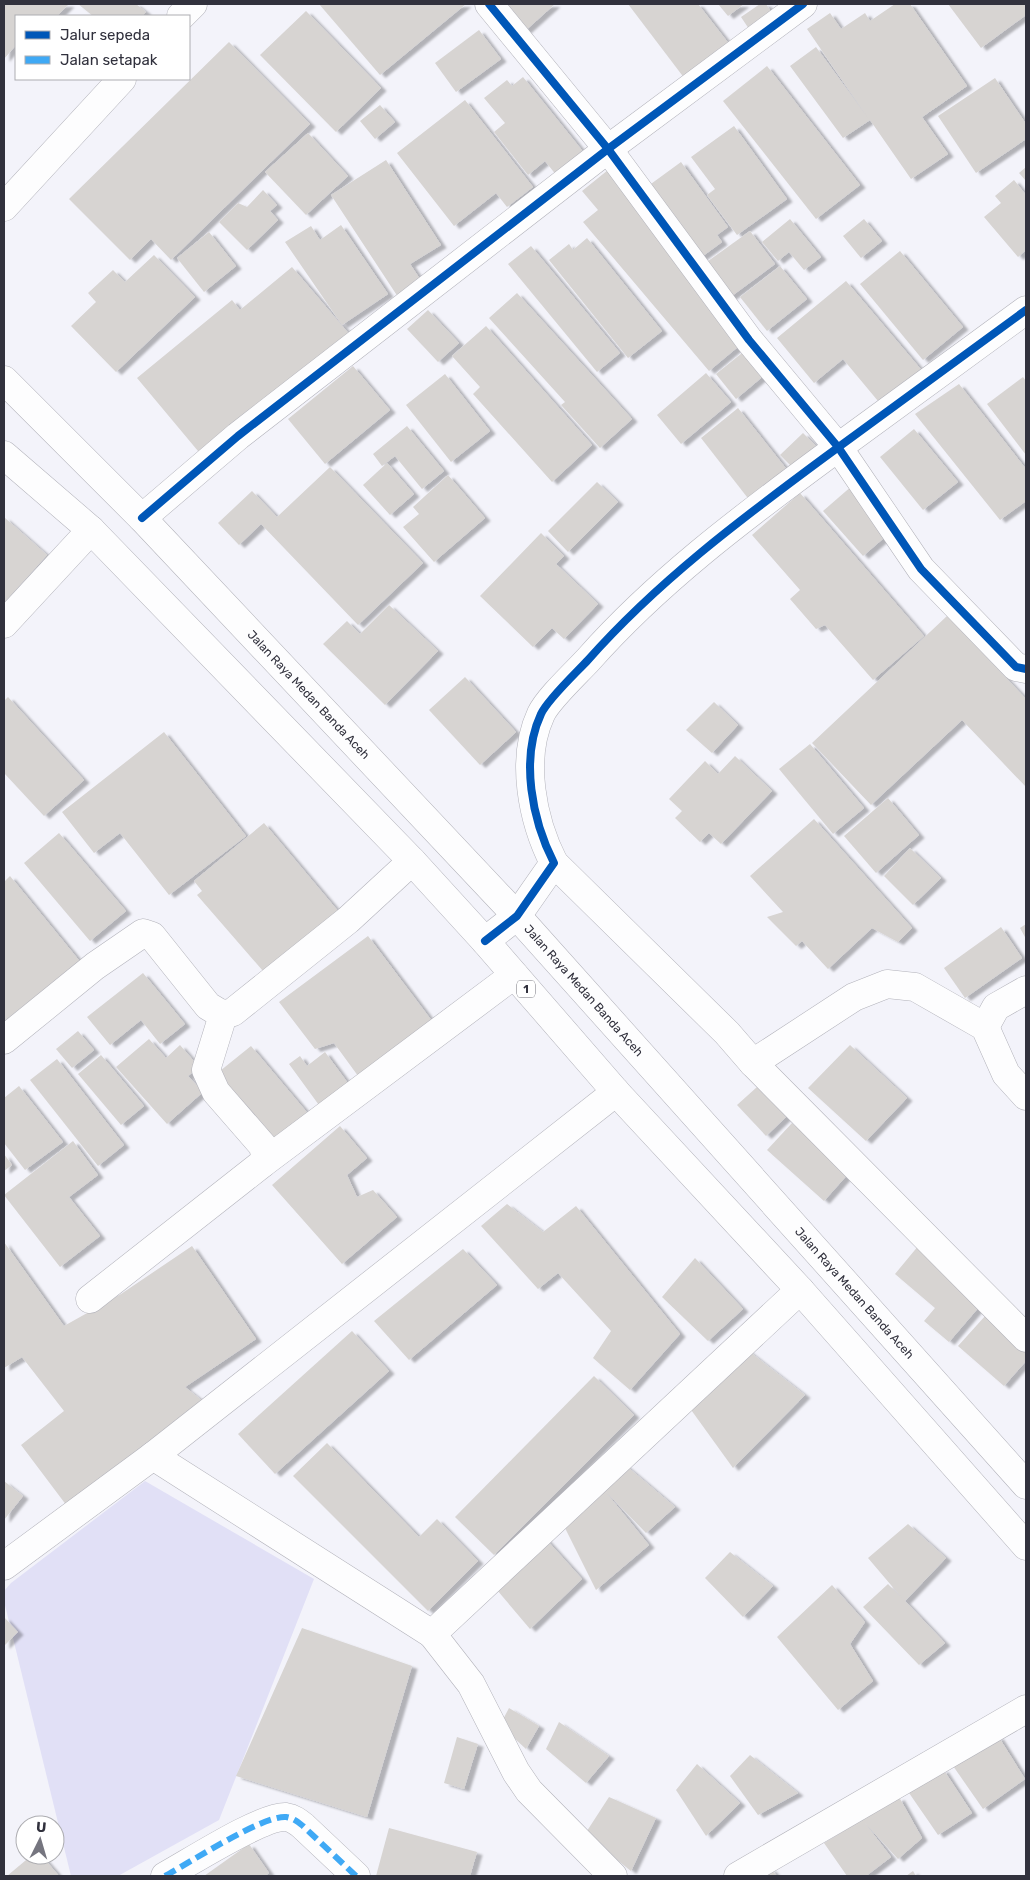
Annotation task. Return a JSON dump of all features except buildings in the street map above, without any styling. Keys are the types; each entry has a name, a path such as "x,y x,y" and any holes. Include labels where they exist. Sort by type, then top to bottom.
{"main road":[{"path":"182,15 193,4"},
{"path":"489,4 608,149 749,340 838,447 921,569 1016,667 1026,669"},
{"path":"142,518 238,436 608,149 803,4"},
{"path":"4,207 121,80"},
{"path":"1026,310 727,529 612,632 542,712 534,734 531,758 532,787 536,815 544,844 554,863 727,1033 753,1063 1026,1338"},
{"name":"Jalan Raya Medan Banda Aceh","path":"4,380 142,518 517,916 1026,1485"},
{"name":"1","path":"4,455 91,530 412,862 485,940 616,1092 800,1290 1026,1546"},
{"path":"4,624 91,530"},
{"path":"4,1040 95,966 143,933 152,936 208,1006 223,1015 233,1012 276,980 348,920 412,862"},
{"path":"485,940 517,916 554,863"},
{"path":"90,1299 263,1163 514,975"},
{"path":"753,1063 854,997 887,984 915,987 985,1027 1006,1074 1026,1096"},
{"path":"985,1027 996,1007 1026,990"},
{"path":"223,1015 206,1070 216,1092 263,1146 266,1155 263,1163"},
{"path":"4,1566 153,1456 616,1092"},
{"path":"432,1634 800,1290"},
{"path":"153,1456 432,1634 471,1684 516,1772 529,1791 613,1876"},
{"path":"738,1876 1026,1709"},
{"path":"165,1876 262,1823 286,1817 294,1819 303,1826 356,1876"}],"shaded area":[{"path":"145,1481 314,1579 219,1820 118,1876 71,1876 65,1851 65,1815 56,1815 4,1601 4,1591 11,1583"}],"marked path":[{"path":"165,1876 244,1831 275,1818 286,1817 293,1819 303,1826 356,1876"}],"cycle path":[{"path":"489,4 608,149 749,340 838,447 921,569 1016,667 1026,669"},
{"path":"142,518 238,436 608,149 803,4"},
{"path":"485,941 517,916 554,863 546,846 535,809 530,770 531,750 541,714 556,694 642,604 701,552 794,480 1026,310"}]}
